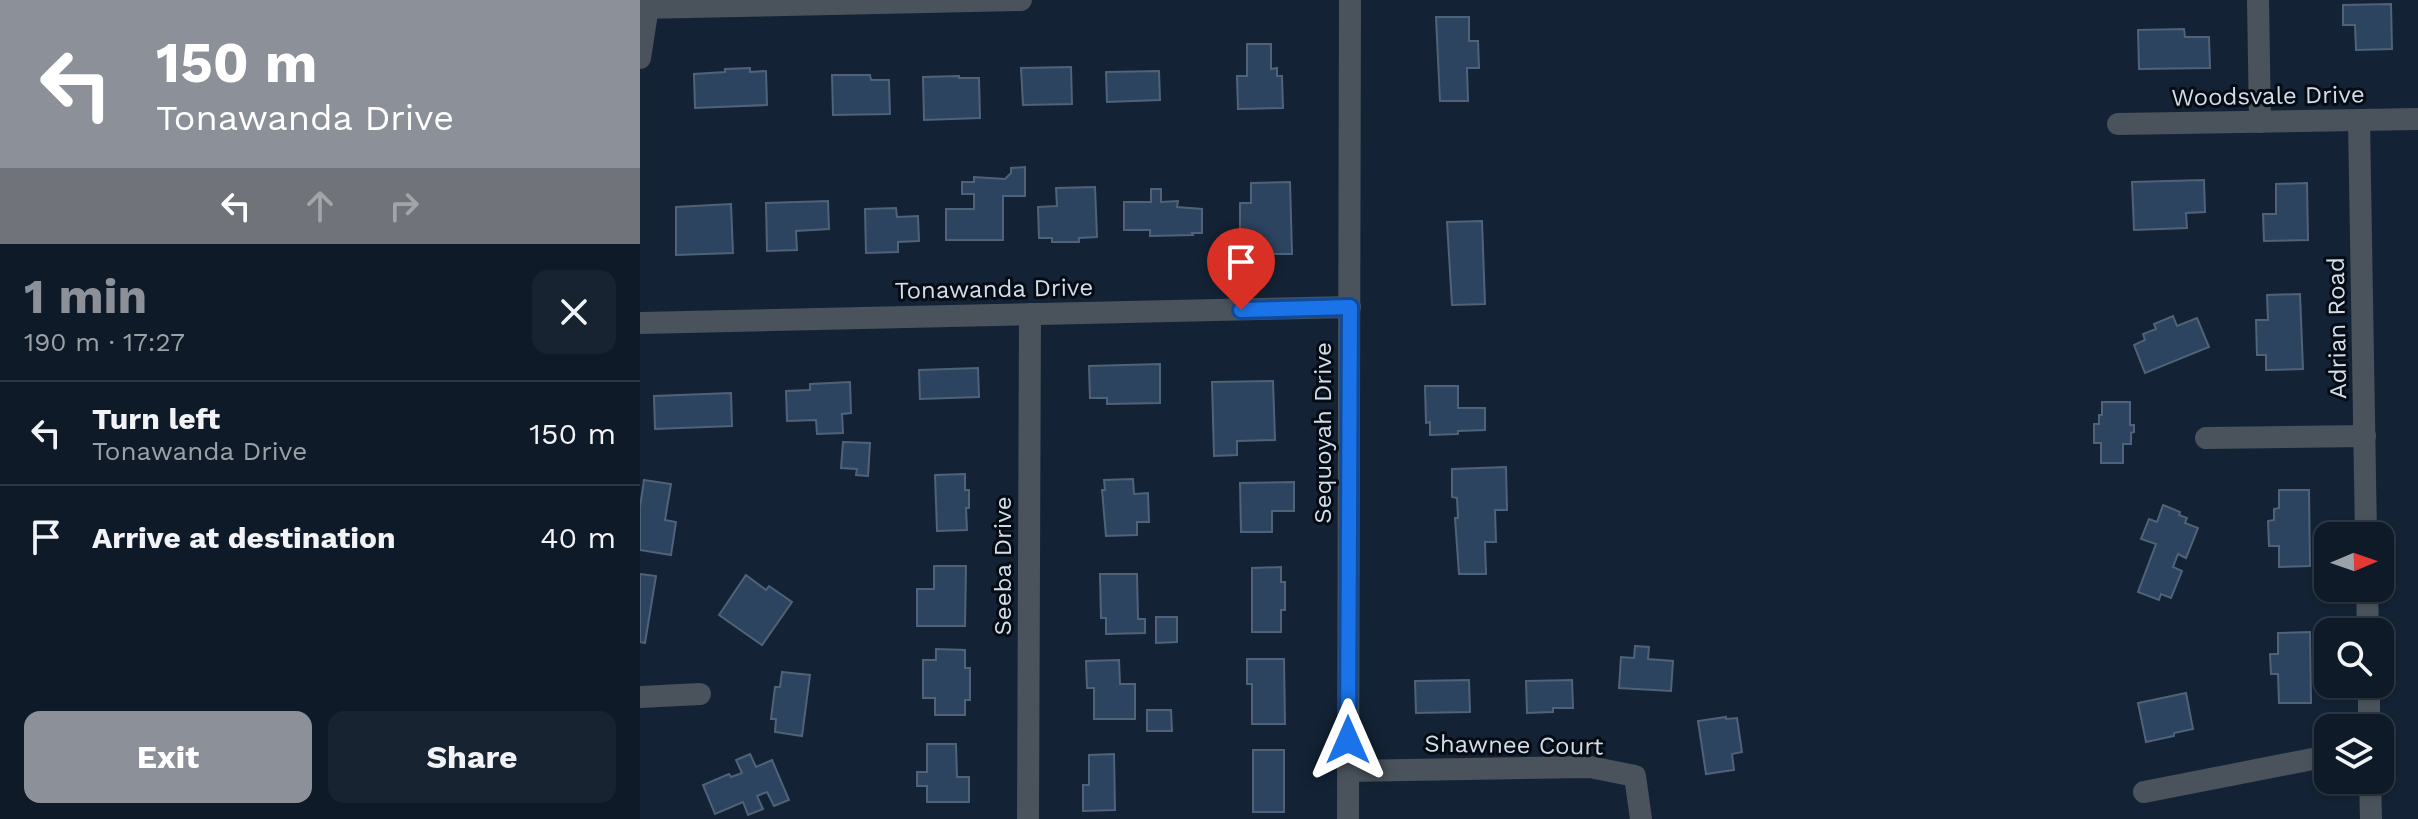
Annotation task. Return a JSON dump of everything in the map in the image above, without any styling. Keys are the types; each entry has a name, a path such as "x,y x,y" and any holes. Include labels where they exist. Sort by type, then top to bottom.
{"street":[{"path":"640,58 646,5 1021,0"},
{"name":"Sequoyah Drive","path":"1348,819 1350,0"},
{"path":"2258,0 2260,122"},
{"name":"Woodsvale Drive","path":"2118,124 2418,119"},
{"name":"Adrian Road","path":"2359,120 2366,522"},
{"name":"Tonawanda Drive","path":"640,323 1350,307"},
{"name":"Seeba Drive","path":"1028,819 1030,314"},
{"path":"2206,438 2365,436"},
{"path":"640,697 700,694"},
{"path":"2144,792 2314,759"},
{"name":"Shawnee Court","path":"1348,771 1590,767 1635,776 1641,819"},
{"path":"2370,794 2371,819"}],"building":[{"path":"2391,4 2392,49 2356,50 2355,25 2343,25 2343,5"},
{"path":"1436,17 1469,17 1469,41 1478,41 1479,68 1467,68 1468,101 1440,101"},
{"path":"2184,29 2185,37 2209,37 2210,68 2139,69 2138,30"},
{"path":"1247,44 1271,44 1271,69 1277,68 1277,76 1282,76 1283,108 1238,109 1237,76 1247,76"},
{"path":"1071,67 1072,104 1023,105 1021,68"},
{"path":"750,68 750,72 766,71 767,105 695,108 694,74"},
{"path":"1159,71 1160,100 1107,102 1106,72"},
{"path":"832,75 870,75 871,80 889,80 890,114 833,115"},
{"path":"923,77 979,78 980,118 924,120"},
{"path":"1025,167 1025,196 1003,196 1003,240 946,240 946,209 974,209 974,194 962,194 962,182 974,182 974,177 1005,179 1011,168"},
{"path":"2204,180 2205,212 2186,213 2187,228 2134,230 2132,182"},
{"path":"1290,182 1292,254 1257,254 1256,233 1240,233 1240,203 1251,203 1251,183"},
{"path":"2307,183 2308,240 2264,241 2263,214 2276,214 2276,184"},
{"path":"1095,187 1097,237 1079,238 1079,242 1052,242 1052,238 1039,238 1038,207 1057,206 1056,188"},
{"path":"1151,189 1161,189 1161,202 1178,201 1177,207 1202,209 1202,233 1150,236 1150,230 1124,230 1124,202 1151,202"},
{"path":"828,201 829,229 796,231 797,250 767,251 766,203"},
{"path":"731,204 733,253 676,255 676,207"},
{"path":"896,208 897,217 918,216 919,241 898,242 898,252 866,253 865,209"},
{"path":"1482,221 1485,304 1452,305 1447,222"},
{"path":"2300,294 2303,369 2266,370 2266,355 2257,355 2256,320 2268,320 2267,295"},
{"path":"2173,316 2177,326 2197,318 2209,347 2145,373 2134,345 2145,340 2143,334 2156,329 2154,324"},
{"path":"1160,364 1160,403 1107,404 1107,398 1090,398 1089,366"},
{"path":"978,368 979,397 920,399 919,370"},
{"path":"1273,381 1275,440 1237,441 1237,455 1214,456 1212,382"},
{"path":"850,382 851,413 842,414 843,433 817,434 816,420 787,421 786,391 810,390 810,384"},
{"path":"1425,386 1458,386 1458,408 1485,408 1485,430 1430,435 1430,422 1426,423"},
{"path":"731,393 732,426 655,429 654,396"},
{"path":"2102,402 2130,402 2130,425 2134,425 2134,432 2131,433 2131,444 2123,444 2123,463 2101,463 2101,443 2094,443 2094,424 2099,424"},
{"path":"843,442 870,443 868,476 856,475 857,469 841,468"},
{"path":"1506,467 1507,510 1495,510 1496,542 1485,542 1486,574 1459,574 1455,518 1458,518 1457,498 1452,497 1452,469"},
{"path":"965,474 965,490 969,490 967,530 937,531 935,475"},
{"path":"1133,479 1134,494 1148,493 1149,522 1137,522 1137,535 1106,536 1104,480"},
{"path":"644,480 671,484 665,520 676,522 671,555 640,550 640,507"},
{"path":"1294,482 1294,511 1272,511 1272,532 1241,532 1240,483"},
{"path":"2279,490 2309,490 2310,566 2279,567 2279,546 2269,546 2268,521 2274,520 2274,509 2279,508"},
{"path":"2163,505 2180,512 2179,515 2187,518 2185,523 2198,528 2186,558 2178,554 2173,567 2182,571 2171,598 2161,594 2159,600 2138,592 2156,544 2141,539 2149,519 2157,522"},
{"path":"934,566 966,566 965,626 917,626 917,589 934,589"},
{"path":"1281,567 1281,582 1285,582 1285,610 1281,610 1281,632 1252,632 1252,568"},
{"path":"640,574 656,576 645,643 640,642"},
{"path":"1100,574 1137,574 1138,619 1145,619 1145,633 1106,634 1106,618 1101,618"},
{"path":"746,575 766,590 769,586 792,602 762,645 719,615"},
{"path":"1156,617 1177,617 1177,642 1156,643"},
{"path":"2310,632 2311,703 2279,703 2278,674 2271,674 2270,654 2278,654 2278,633"},
{"path":"1635,646 1649,647 1648,659 1673,661 1671,691 1619,688 1621,657 1634,658"},
{"path":"936,649 965,650 965,668 970,668 970,700 965,700 965,715 935,715 935,698 923,698 923,660 936,660"},
{"path":"1247,659 1284,659 1285,724 1252,724 1252,684 1247,684"},
{"path":"1119,660 1120,684 1135,684 1135,719 1094,719 1094,688 1087,688 1086,661"},
{"path":"782,672 810,675 802,736 775,732 776,719 771,719 775,687 780,687"},
{"path":"1469,680 1470,712 1416,713 1415,681"},
{"path":"1572,680 1573,708 1527,713 1526,681"},
{"path":"2186,693 2193,729 2146,742 2138,703"},
{"path":"1147,710 1171,710 1172,731 1147,731"},
{"path":"1737,718 1742,752 1732,754 1734,770 1706,774 1698,721"},
{"path":"927,744 956,744 957,777 969,777 969,802 927,802 927,786 917,786 917,772 927,772"},
{"path":"1253,750 1284,750 1284,812 1253,812"},
{"path":"750,754 756,767 772,760 789,800 774,806 767,792 757,796 763,809 748,815 743,802 715,814 703,785 729,774 731,777 742,773 736,760"},
{"path":"1114,754 1115,810 1083,811 1083,785 1089,785 1089,755"}],"route":[{"path":"1241,310 1350,307 1348,740"}]}
